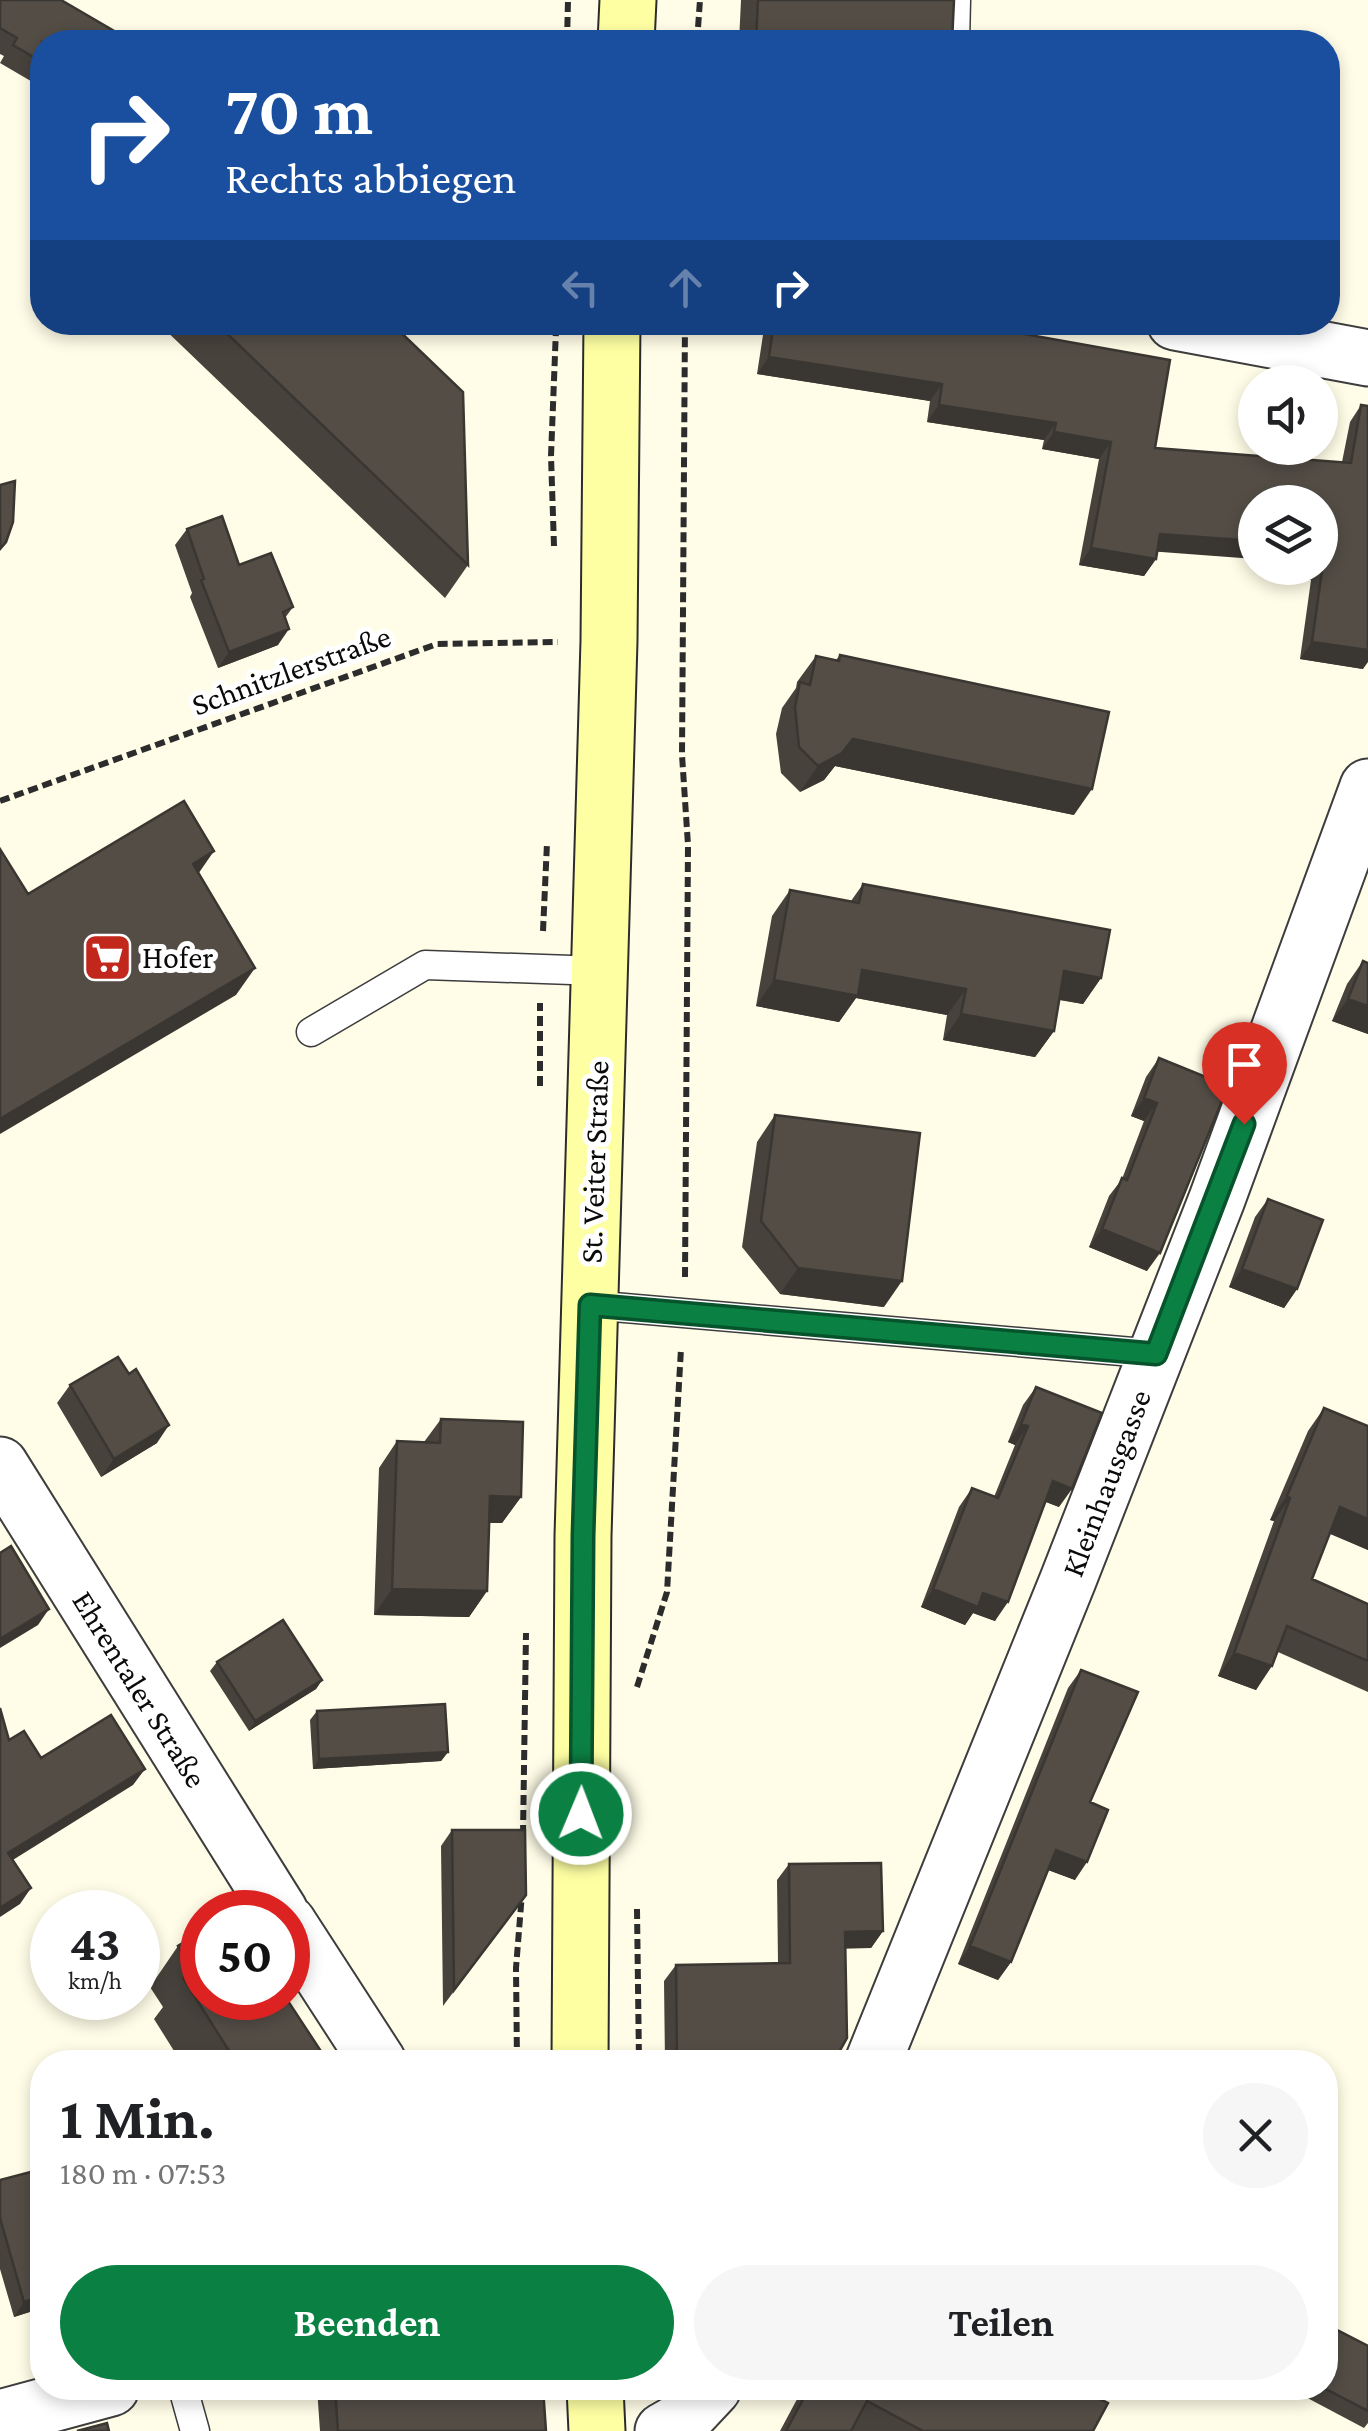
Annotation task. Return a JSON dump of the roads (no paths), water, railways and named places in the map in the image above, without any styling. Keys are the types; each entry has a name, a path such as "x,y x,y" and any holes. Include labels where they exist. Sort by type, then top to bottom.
{"main road":[{"path":"627,30 628,0"},
{"name":"St. Veiter Straße","path":"580,2050 583,1556 609,640 612,335"},
{"path":"596,2400 597,2431"}],"street":[{"path":"1245,335 1368,358"},
{"name":"Kleinhausgasse","path":"877,2050 1156,1354 1368,787"},
{"name":"Ehrentaler Straße","path":"5,1483 266,1890"},
{"path":"310,1957 370,2050"},
{"path":"0,2418 67,2400"},
{"path":"663,2431 684,2419 702,2400"}],"lane":[{"path":"955,30 956,0"},
{"path":"311,1032 425,966 600,971"},
{"path":"590,1305 1156,1354"},
{"path":"186,2400 195,2431"}],"place":[{"name":"Hofer","path":"107,957"}]}
